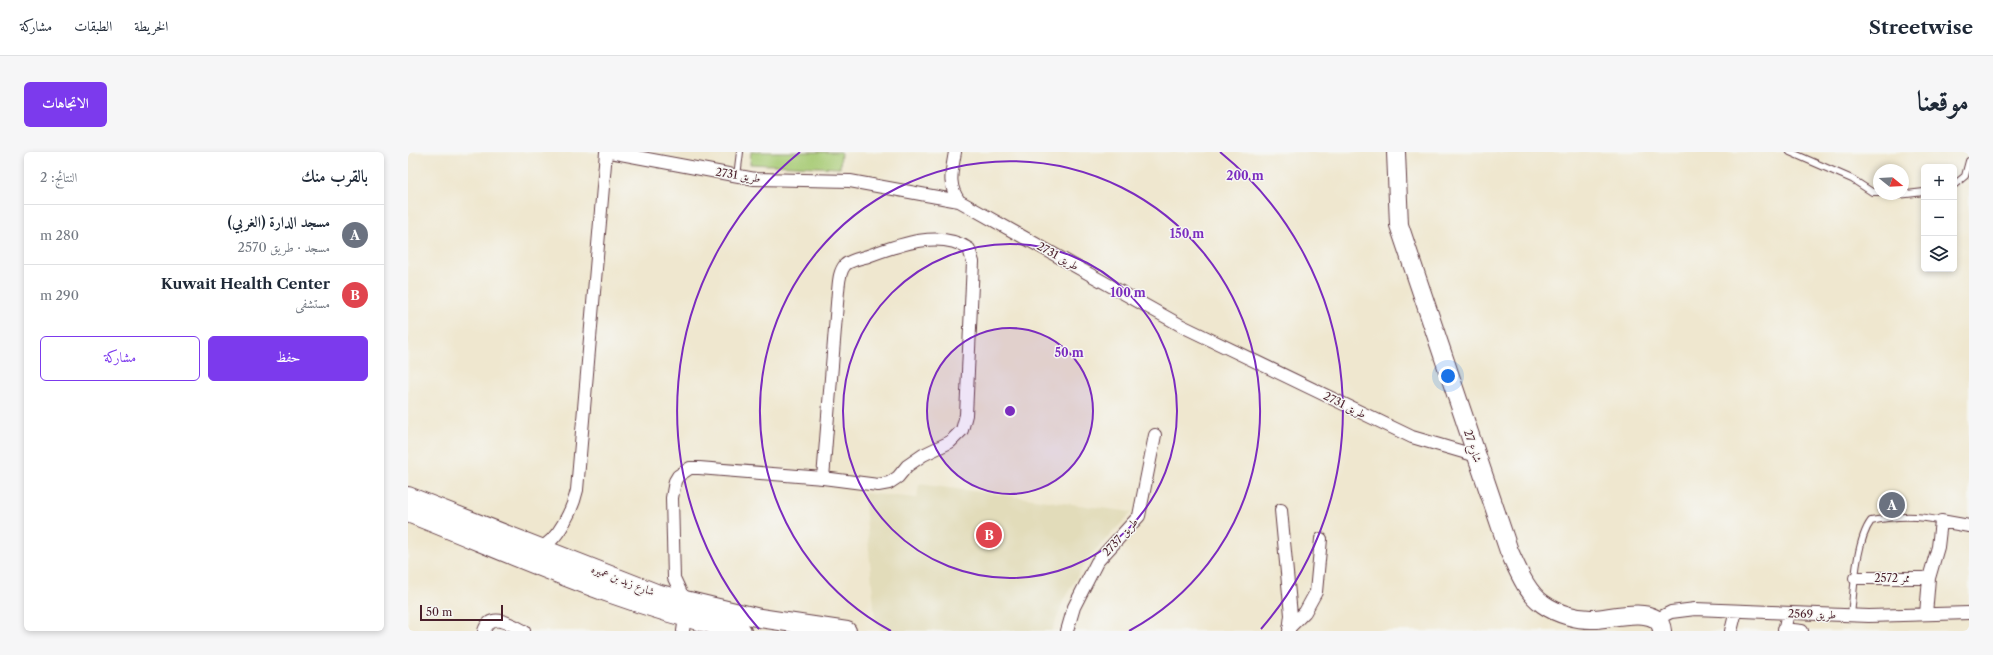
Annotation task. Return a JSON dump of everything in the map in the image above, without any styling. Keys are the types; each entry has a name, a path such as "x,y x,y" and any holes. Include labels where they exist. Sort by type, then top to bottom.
{"street":[{"path":"539,548 551,542 573,504 577,490 606,152"},
{"name":"طريق 2731","path":"610,152 755,179 850,181 959,201 1182,326 1412,437 1477,456"},
{"path":"955,152 951,184 953,192 959,201"},
{"name":"شارع 27","path":"1396,152 1399,224 1509,551 1527,588 1543,604 1574,617 1595,619 1646,615 1660,625"},
{"path":"686,617 681,593 674,578 672,498 675,480 682,472 690,468 699,468 822,478 878,485 889,483 898,477 912,462 922,455 950,442 962,430 966,415 973,262 969,249 965,246 942,240 922,240 897,245 848,263 842,270 838,291 822,478"},
{"name":"طريق 2737","path":"1067,631 1074,607 1097,562 1139,516 1155,435"},
{"name":"شارع زيد بن عميره","path":"408,496 656,593 686,617 760,618 847,631"},
{"path":"1281,510 1291,615 1289,629"},
{"name":"شارع زيد بن عميره","path":"408,513 585,583 686,617 742,631"},
{"path":"1926,614 1929,578 1938,547 1941,521 1969,526"},
{"path":"558,531 561,548 566,558"},
{"path":"1289,629 1305,612 1316,592 1321,539"},
{"path":"656,593 662,591 674,578"},
{"name":"ممر 2572","path":"1855,578 1929,578"},
{"name":"طريق 2569","path":"1660,625 1679,610 1851,615 1969,613"},
{"path":"1731,631 1736,611"},
{"path":"1788,613 1784,630 1802,631"},
{"path":"486,627 495,620 506,622 524,631"}],"lane":[{"path":"737,176 740,152"},
{"path":"1790,152 1852,179 1873,192"},
{"path":"1957,183 1965,176 1969,160"},
{"path":"1909,194 1921,192"},
{"path":"1851,615 1855,578 1864,530 1871,521 1902,516 1923,517 1941,521"}],"shaded area":[{"path":"919,484 1132,512 1088,558 1064,599 1052,631 882,631 875,618 864,493 917,498"}],"green space":[{"path":"751,152 841,152 840,168 750,164"}],"place":[{"name":"مسجد الدارة (الغربي)","path":"1892,505"},
{"name":"Kuwait Health Center","path":"989,535"}]}
